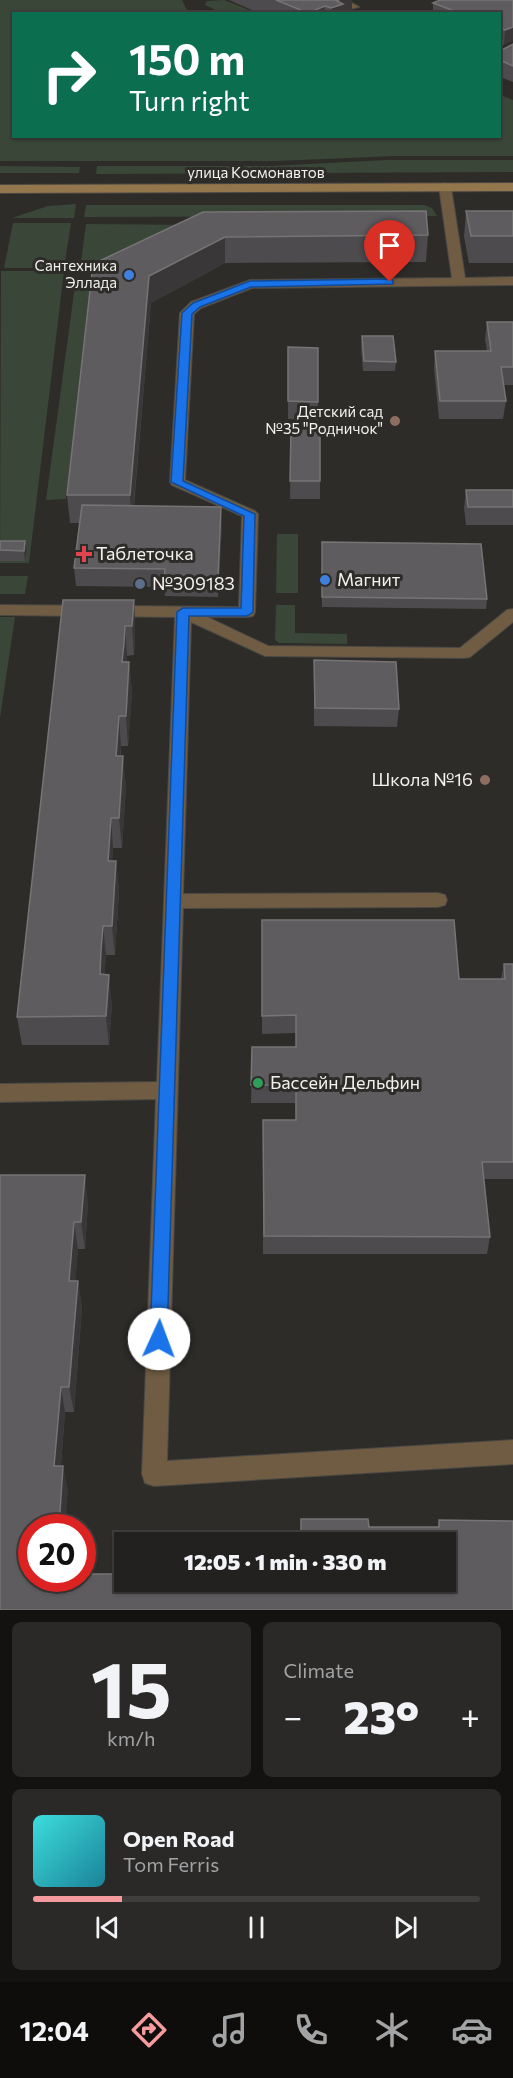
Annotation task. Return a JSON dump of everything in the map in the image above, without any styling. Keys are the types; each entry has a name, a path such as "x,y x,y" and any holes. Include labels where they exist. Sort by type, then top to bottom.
{"main road":[{"name":"улица Космонавтов","path":"0,189 513,187"}],"lane":[{"path":"337,0 354,7"},
{"path":"445,187 459,282"},
{"path":"0,610 247,612 250,514 177,482 187,313 196,305 250,284 513,281"},
{"path":"183,612 265,651 464,653 513,614"},
{"path":"183,612 154,1474 513,1452"},
{"path":"173,901 438,900"},
{"path":"0,1093 167,1090"}],"green space":[{"path":"0,0 182,0 186,9 194,12 12,12 12,138 501,138 501,95 513,100 513,156 394,156 277,161 0,161"},
{"path":"224,0 254,12 220,12 205,5 207,1"},
{"path":"387,160 513,160 513,172 96,174 97,166 271,166"},
{"path":"0,166 80,167 79,173 0,173"},
{"path":"76,204 74,218 12,218 48,206"},
{"path":"86,205 424,205 432,208 437,216 84,217"},
{"path":"13,223 71,223 64,268 4,268"},
{"path":"86,224 199,225 99,268 80,269"},
{"path":"1,271 64,271 29,563 0,563"},
{"path":"76,278 93,278 66,499 46,500"},
{"path":"277,534 298,534 298,593 276,593"},
{"path":"0,576 28,576 25,594 0,594"},
{"path":"276,605 295,605 295,633 347,634 347,644 279,643 275,640"},
{"path":"0,617 15,617 0,718"}],"building":[{"path":"276,0 339,0 337,1 343,4 331,8 325,6 306,12"},
{"path":"440,0 513,0 513,27 505,30 501,28 501,12 457,12 433,3"},
{"path":"513,44 513,66 501,60 501,50"},
{"path":"426,211 428,235 225,237 149,276 130,495 67,495 93,264 203,212"},
{"path":"466,211 513,211 513,236 471,236"},
{"path":"487,322 513,322 513,367 501,367 506,401 440,401 435,351 491,351"},
{"path":"362,336 393,336 396,362 364,361"},
{"path":"288,347 318,348 318,402 288,401"},
{"path":"291,429 320,429 320,481 290,481"},
{"path":"466,490 513,490 513,507 468,507"},
{"path":"82,505 221,507 218,579 164,578 165,569 74,568"},
{"path":"0,541 25,541 24,551 0,550"},
{"path":"322,542 481,544 487,599 322,597"},
{"path":"63,600 134,600 132,626 125,626 122,662 129,662 126,716 119,716 116,756 123,756 119,818 111,818 108,861 116,861 112,926 103,926 101,950 100,974 109,975 106,1016 17,1017"},
{"path":"314,660 396,662 399,709 315,708"},
{"name":"Бассейн Дельфин","path":"262,920 454,920 459,979 505,979 504,964 513,964 513,1162 482,1162 490,1237 264,1236 263,1120 296,1120 296,1085 251,1085 252,1047 296,1047 296,1015 262,1016"},
{"path":"0,1175 85,1175 81,1222 74,1222 69,1281 78,1281 69,1387 61,1387 54,1466 63,1466 60,1514 18,1514 18,1592 96,1592 96,1574 114,1574 114,1592 456,1592 456,1532 301,1532 301,1519 368,1519 369,1527 439,1527 439,1520 513,1521 513,1610 0,1610"}],"place":[{"name":"Сантехника Эллада","path":"129,275"},
{"name":"Детский сад №35 \"Родничок\"","path":"395,421"},
{"name":"Таблеточка","path":"84,554"},
{"name":"Магнит","path":"325,580"},
{"name":"№309183","path":"140,584"},
{"name":"Школа №16","path":"485,780"},
{"name":"Бассейн Дельфин","path":"258,1083"}],"route":[{"path":"159,1339 183,612 247,612 250,514 177,482 187,313 196,305 250,284 390,282"}]}
